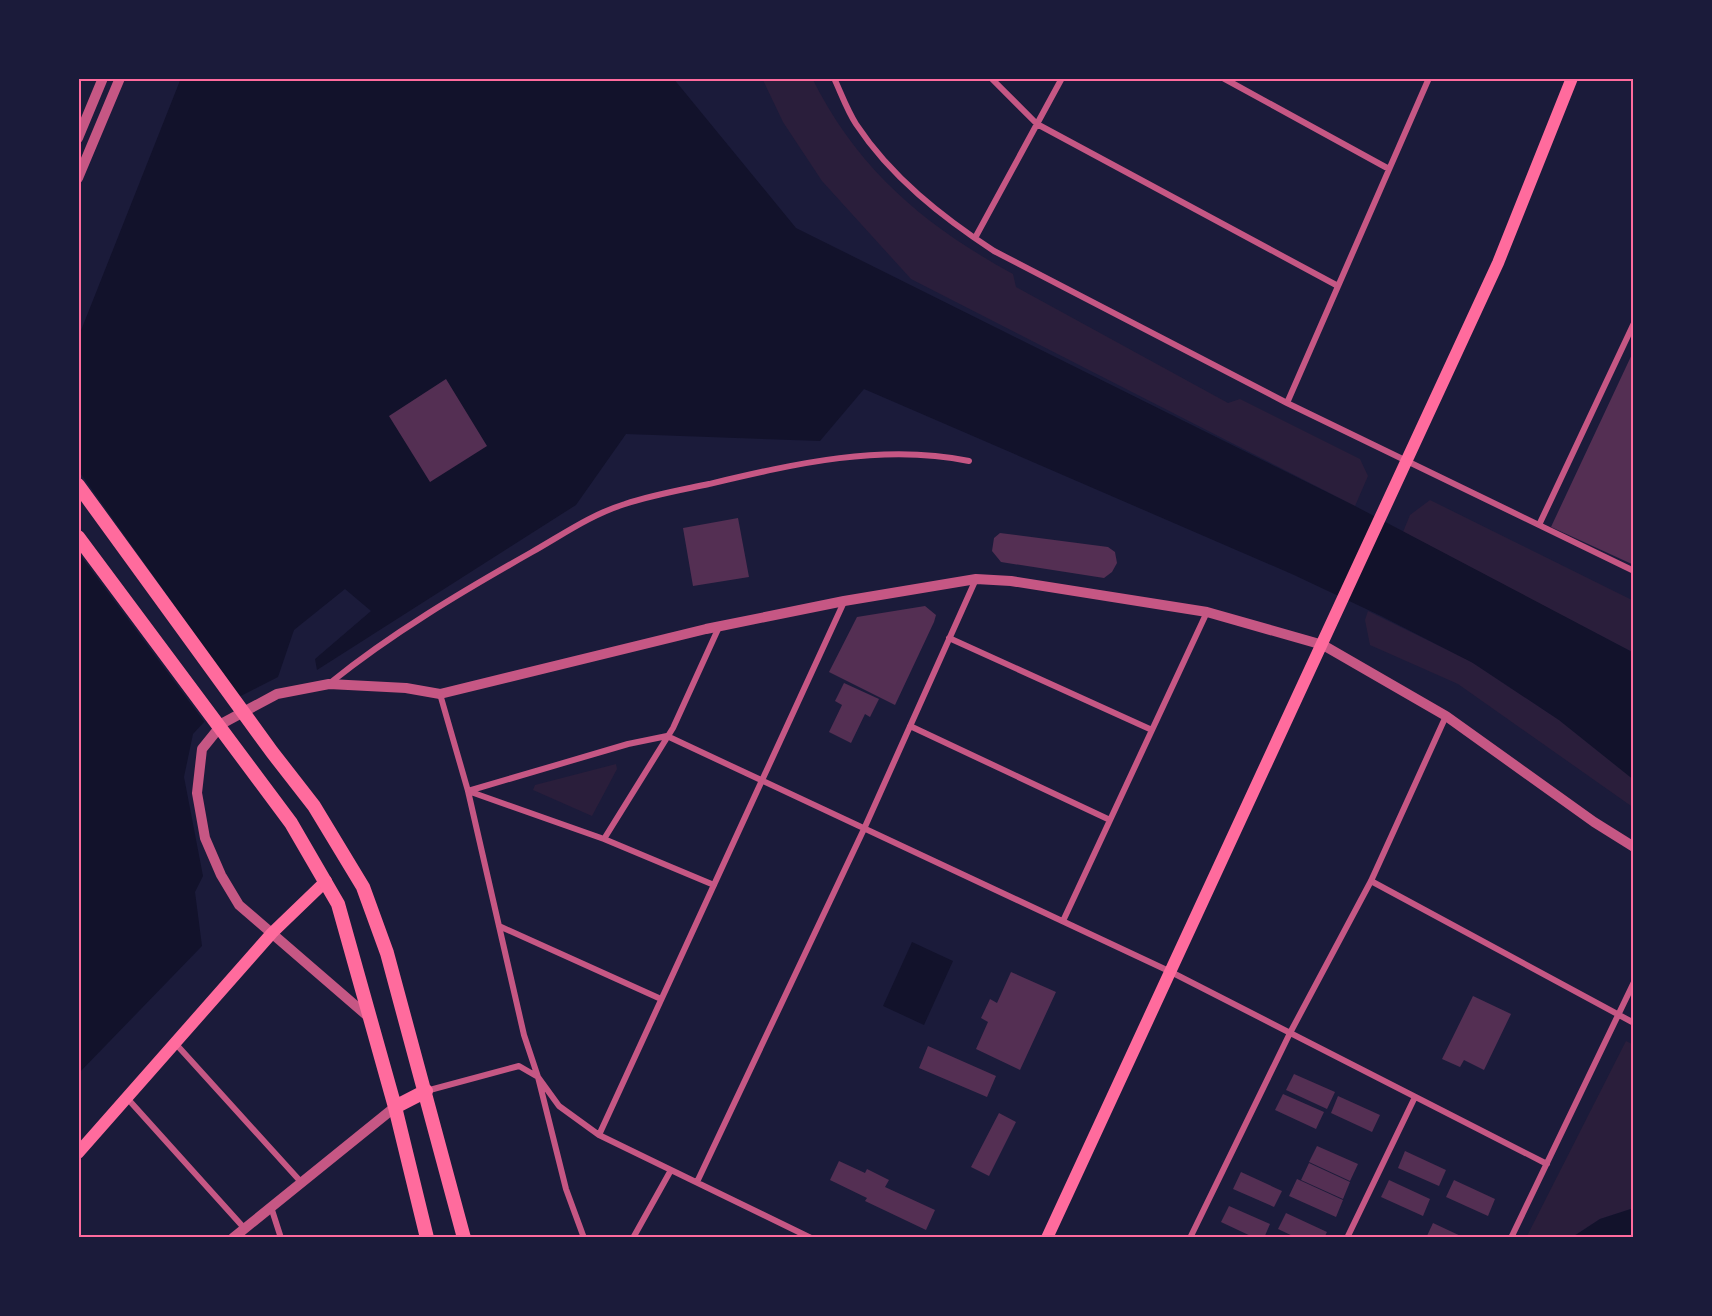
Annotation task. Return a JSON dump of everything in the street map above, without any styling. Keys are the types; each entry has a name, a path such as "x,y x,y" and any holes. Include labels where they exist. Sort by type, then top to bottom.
{"main road":[{"path":"1047,1238 1498,263 1572,78"},
{"path":"78,485 272,752 314,806 363,887 387,953 464,1238"},
{"path":"78,537 247,767 291,823 338,903 349,935 395,1107 427,1238"},
{"path":"78,1153 272,933 326,881"},
{"path":"395,1107 426,1092"}],"street":[{"path":"78,138 103,78"},
{"path":"78,178 120,78"},
{"path":"834,78 856,123 900,178 951,222 975,238 1287,403 1634,571"},
{"path":"991,78 1037,124 1338,286"},
{"path":"975,238 1062,78"},
{"path":"1223,78 1389,169"},
{"path":"1287,403 1429,78"},
{"path":"1539,525 1634,323"},
{"path":"329,684 363,656 504,567 585,521 624,504 766,471 868,454 936,454 969,461"},
{"path":"697,1182 864,829 976,579"},
{"path":"371,1019 239,905 221,875 205,838 197,794 202,748 223,723 277,694 329,684 406,688 440,694 719,627 844,601 976,579 1011,581 1207,612 1323,645 1446,716 1594,822 1634,847"},
{"path":"599,1136 844,601"},
{"path":"1063,921 1207,612"},
{"path":"604,839 667,736 719,627"},
{"path":"949,638 1152,730"},
{"path":"440,694 468,790 524,1035 538,1077 566,1189 584,1238"},
{"path":"1190,1238 1290,1033 1371,881 1446,716"},
{"path":"910,726 1110,820"},
{"path":"468,790 628,744 667,736 1171,972 1547,1164"},
{"path":"468,790 604,839 714,885"},
{"path":"1371,881 1634,1023"},
{"path":"499,926 661,999"},
{"path":"1511,1238 1634,982"},
{"path":"175,1043 301,1182"},
{"path":"426,1092 519,1066 538,1077 559,1106 599,1136 811,1238"},
{"path":"1347,1238 1415,1097"},
{"path":"127,1098 244,1229"},
{"path":"233,1238 395,1107"},
{"path":"633,1238 671,1170"},
{"path":"271,1207 281,1238"}],"shaded area":[{"path":"181,78 673,78 796,228 1355,506 1634,653 1634,780 1559,720 1473,663 1381,616 1294,575 864,389 820,441 626,434 576,505 317,670 315,659 371,611 345,589 294,630 278,677 217,708 193,734 184,777 203,876 195,892 202,946 78,1074 78,338"},
{"path":"762,78 812,78 850,141 873,168 923,215 981,256 1013,274 1016,287 1228,403 1240,399 1360,459 1368,476 1355,506 911,279 822,181 783,122"},
{"path":"1430,500 1634,601 1634,653 1403,532 1410,515"},
{"path":"1368,611 1470,661 1559,720 1634,780 1634,808 1458,684 1370,645 1365,620"},
{"path":"616,764 617,769 592,816 533,790 535,785"},
{"path":"912,942 953,961 924,1025 883,1006"},
{"path":"1626,1041 1634,1045 1634,1208 1600,1219 1571,1238 1526,1238"},
{"path":"1634,1208 1634,1238 1571,1238 1600,1219"}],"pier":[{"path":"78,470 241,699 218,710 206,724 78,552"}],"building":[{"path":"1634,350 1634,565 1551,527"},
{"path":"446,379 487,446 430,482 389,416"},
{"path":"738,518 749,577 693,586 683,528"},
{"path":"1000,533 1108,547 1115,552 1117,563 1112,572 1104,578 1001,562 992,551 994,538"},
{"path":"925,606 936,615 934,622 895,705 829,672 857,617"},
{"path":"844,683 879,699 870,717 865,714 851,743 829,732 842,705 835,701"},
{"path":"1011,972 1056,992 1020,1070 976,1049 988,1022 981,1018 990,999 997,1003"},
{"path":"1473,996 1511,1014 1484,1070 1464,1060 1460,1067 1442,1059"},
{"path":"928,1046 996,1076 987,1097 919,1068"},
{"path":"1294,1074 1335,1092 1327,1109 1286,1090"},
{"path":"1283,1094 1324,1112 1316,1129 1275,1110"},
{"path":"1338,1096 1380,1115 1372,1132 1331,1113"},
{"path":"999,1113 1016,1122 989,1176 971,1167"},
{"path":"1317,1146 1358,1164 1350,1181 1309,1162"},
{"path":"1405,1151 1446,1170 1439,1186 1398,1168"},
{"path":"839,1161 865,1173 867,1169 889,1180 885,1187 935,1210 926,1230 865,1201 867,1198 830,1180"},
{"path":"1309,1163 1350,1182 1343,1199 1301,1180"},
{"path":"1241,1172 1282,1191 1274,1207 1233,1189"},
{"path":"1297,1179 1343,1200 1336,1217 1289,1196"},
{"path":"1389,1180 1430,1199 1423,1216 1381,1197"},
{"path":"1454,1180 1495,1199 1488,1216 1446,1197"},
{"path":"1229,1206 1270,1224 1264,1238 1255,1238 1221,1222"},
{"path":"1286,1213 1327,1232 1324,1238 1297,1238 1278,1229"},
{"path":"1433,1223 1465,1238 1426,1238"}]}
